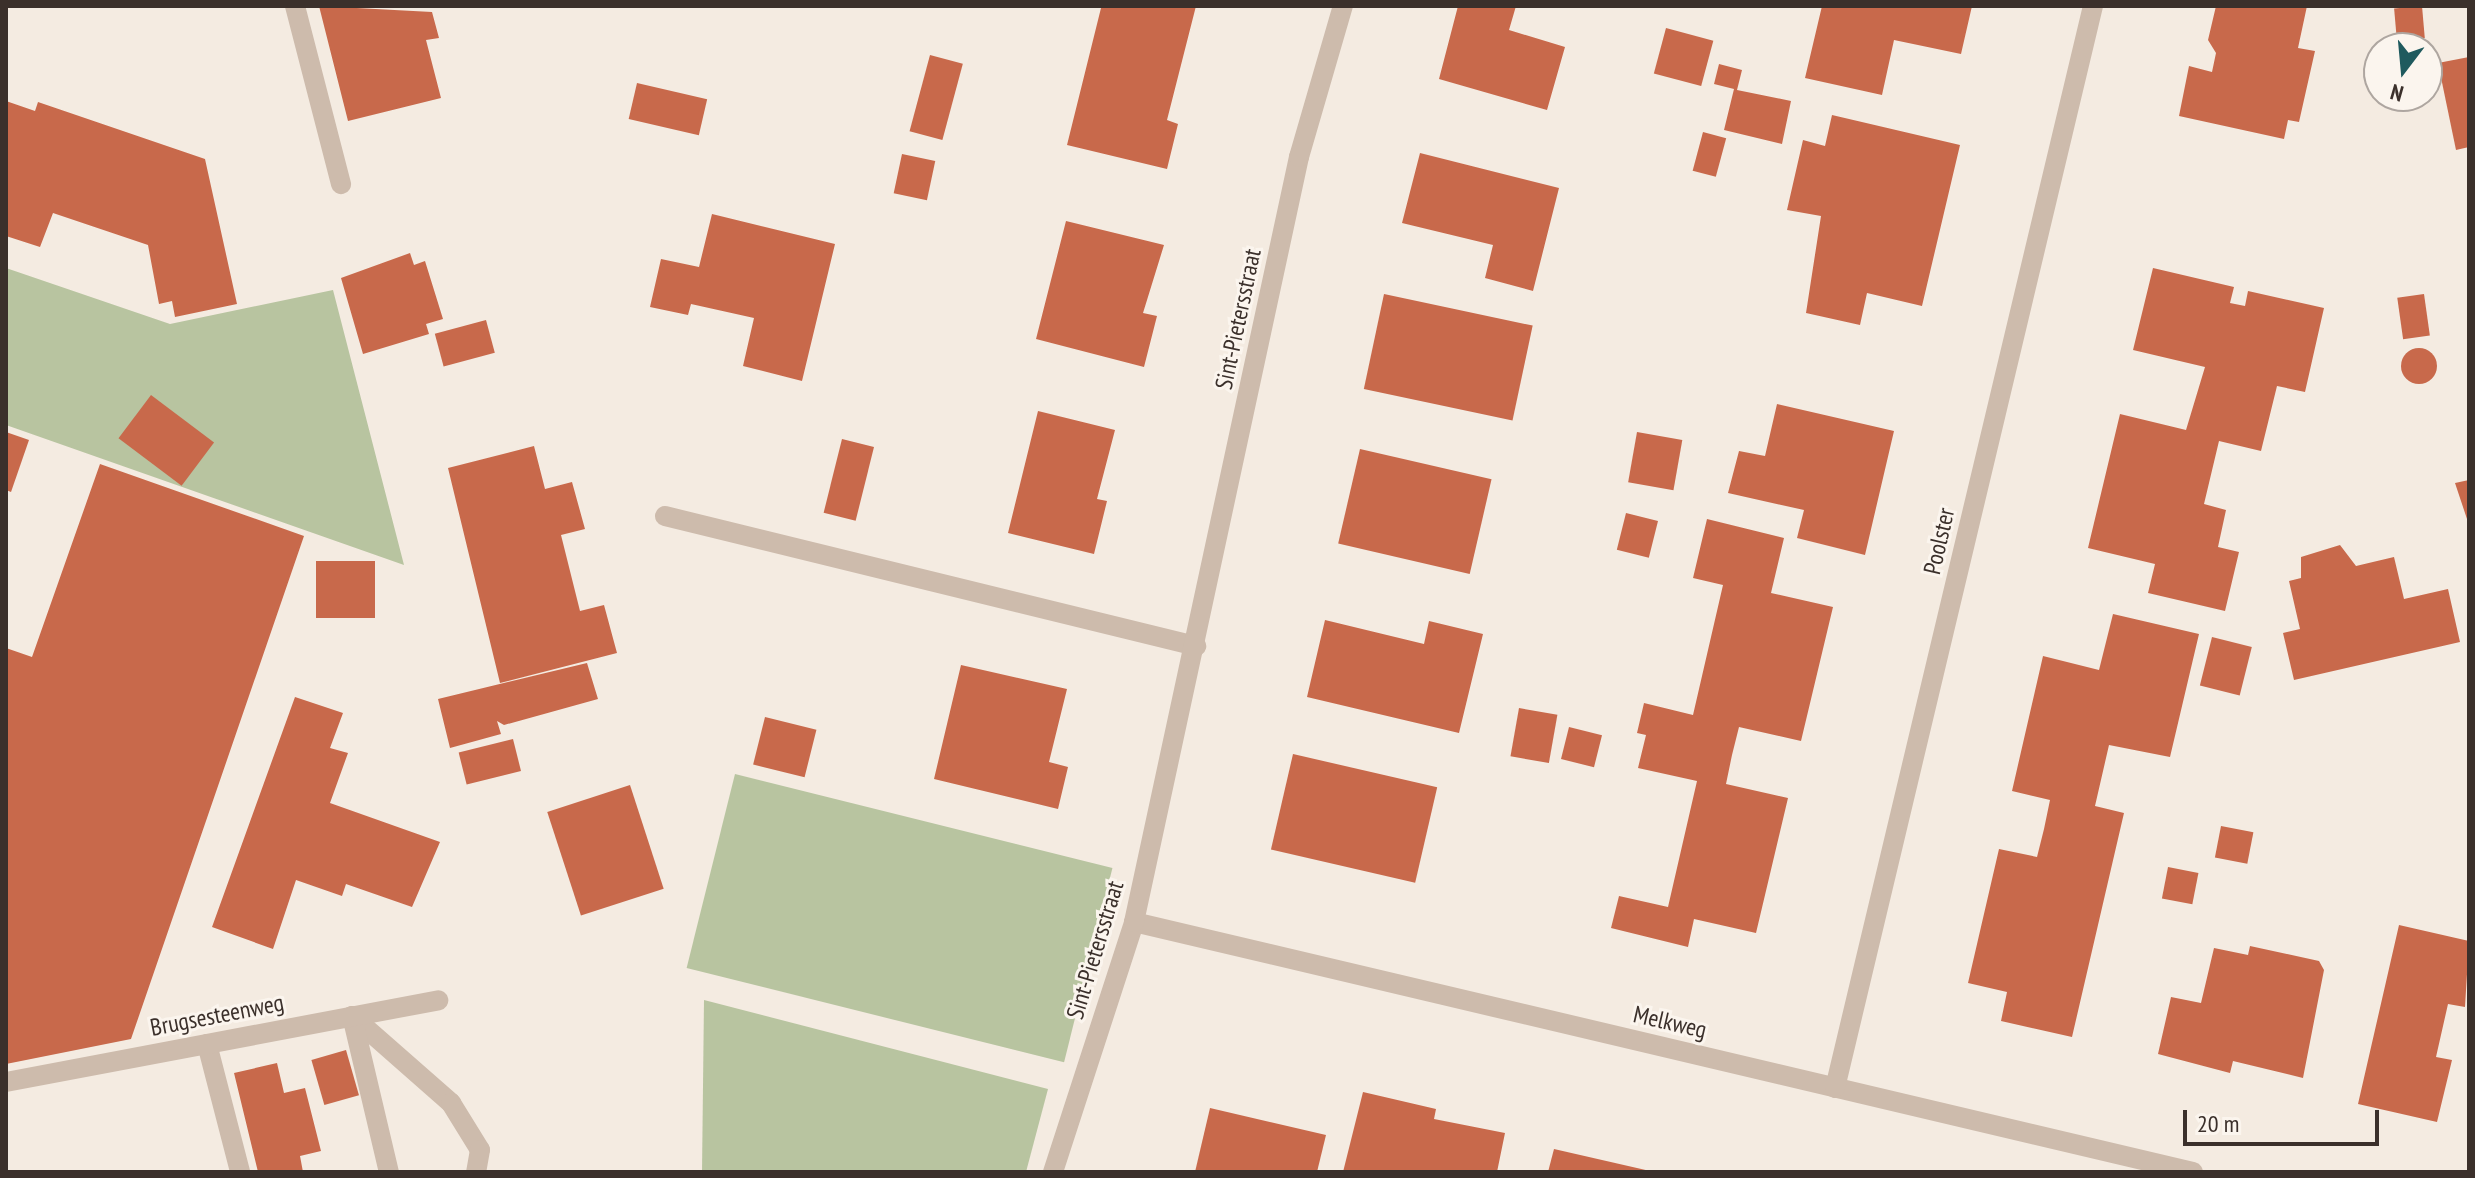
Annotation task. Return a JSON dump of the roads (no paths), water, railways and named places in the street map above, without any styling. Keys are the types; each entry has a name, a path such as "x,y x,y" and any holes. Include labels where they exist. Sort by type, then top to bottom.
{"street":[{"path":"295,6 341,184"},
{"name":"Sint-Pietersstraat","path":"1053,1172 1134,922 1196,646 1299,157 1343,6"},
{"name":"Poolster","path":"1835,1088 2093,6"},
{"path":"665,516 1196,646"},
{"name":"Melkweg","path":"1134,922 2193,1172"},
{"name":"Brugsesteenweg","path":"6,1082 438,1000"},
{"path":"352,1016 389,1172"},
{"path":"352,1016 451,1103 480,1150 476,1172"},
{"path":"207,1044 240,1172"}]}
